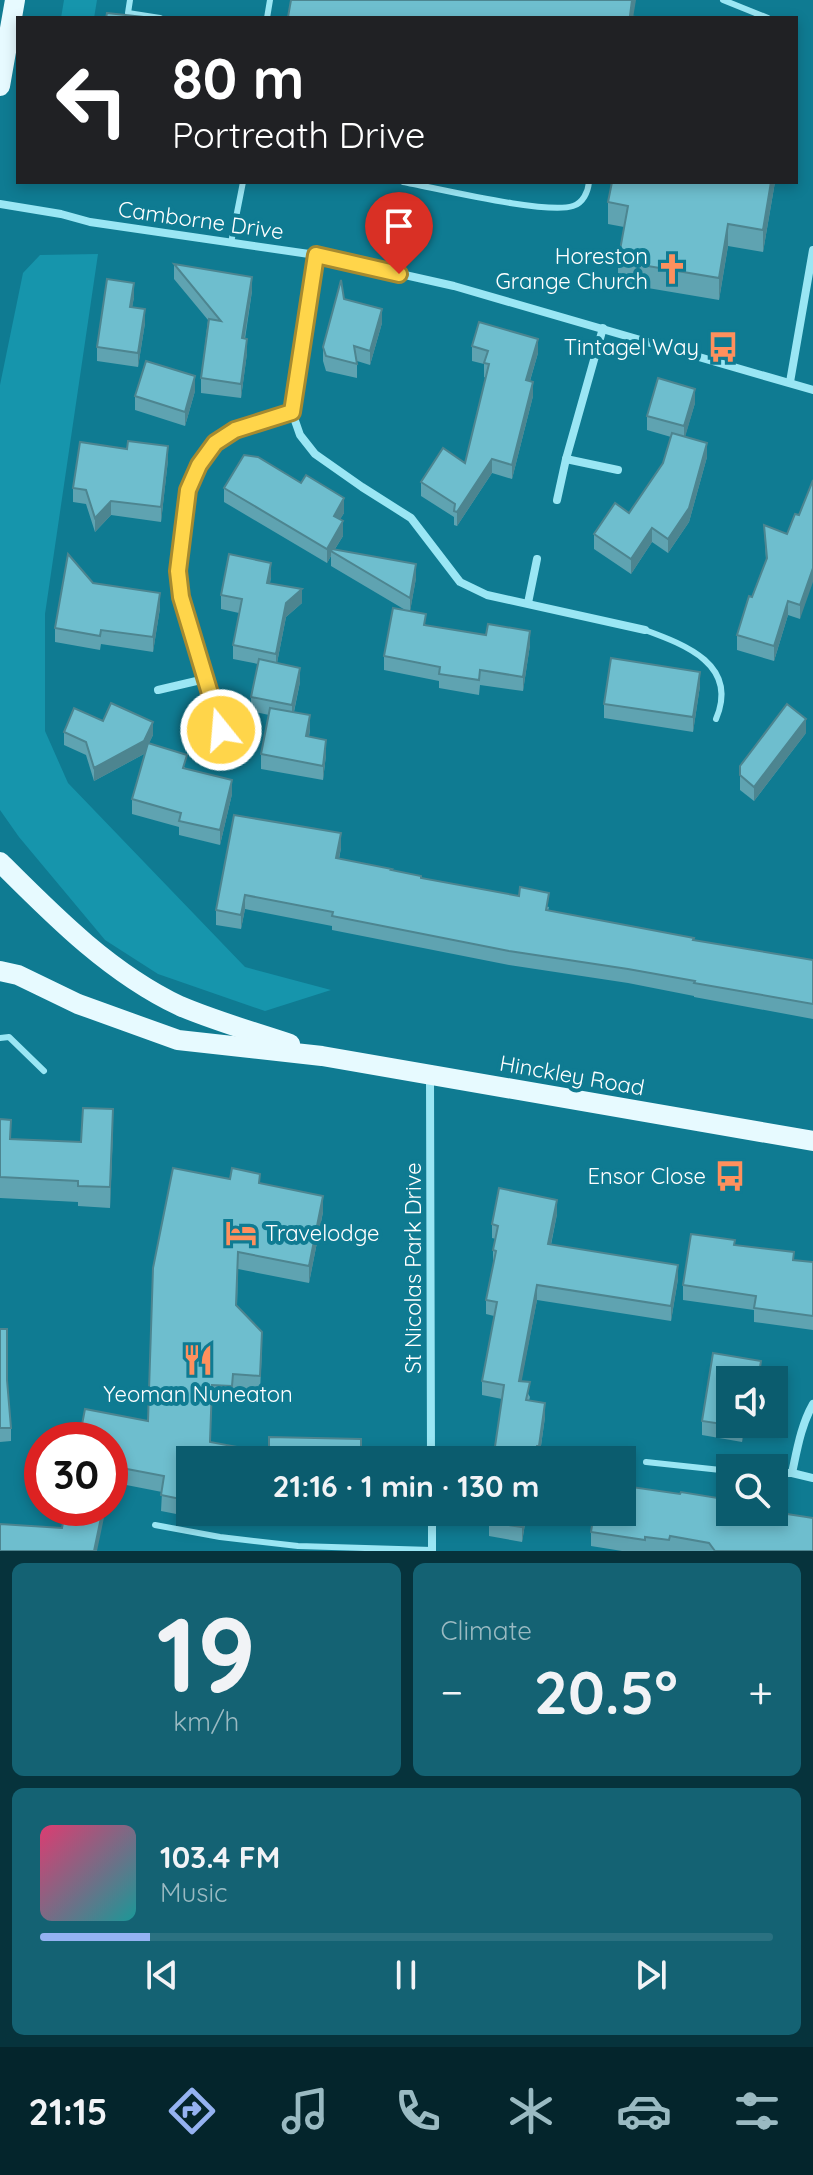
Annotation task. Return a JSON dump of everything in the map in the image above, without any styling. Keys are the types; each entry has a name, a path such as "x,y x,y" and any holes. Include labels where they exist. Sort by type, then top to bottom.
{"main road":[{"path":"0,86 15,0"},
{"name":"Hinckley Road","path":"0,862 57,920 127,977 181,1006 322,1056"},
{"name":"Hinckley Road","path":"0,971 18,975 78,1004 178,1040 322,1056 813,1141"}],"street":[{"name":"Camborne Drive","path":"0,204 90,222 316,255 454,286 813,390"},
{"path":"790,382 813,250"},
{"path":"316,255 292,412 300,435 315,454 411,518 460,582 487,595 645,630"},
{"path":"557,500 603,328"},
{"path":"221,730 181,597 178,571 188,490 199,465 215,443 235,430 292,412"},
{"path":"566,459 618,470"},
{"path":"528,603 537,559"},
{"path":"158,690 205,679"},
{"name":"St Nicolas Park Drive","path":"430,1075 431,1446"},
{"path":"792,1473 799,1441 813,1404"},
{"path":"788,1473 813,1478"},
{"path":"432,1526 432,1551"}],"lane":[{"path":"130,0 128,13 147,16"},
{"path":"723,0 763,16"},
{"path":"231,243 243,184"},
{"path":"414,184 561,208 577,205 588,191 589,184"},
{"path":"645,630 684,645 707,661 721,687 721,707 716,719"},
{"path":"0,1038 9,1037 44,1071"},
{"path":"646,1462 716,1470"},
{"path":"155,1525 220,1537 298,1546 432,1551"}],"shaded area":[{"path":"64,0 97,0 94,16 61,16"},
{"path":"98,254 45,614 45,731 68,783 245,967 331,990 265,1011 158,974 105,940 0,810 0,385 23,273 40,255"}],"building":[{"path":"291,0 632,0 630,16 288,16"},
{"path":"107,13 135,16 106,16"},
{"path":"612,184 771,184 763,230 728,224 719,278 618,261 628,206 608,202"},
{"path":"174,264 252,277 242,338 247,339 241,384 201,378 209,319 221,321"},
{"path":"107,279 134,283 130,307 145,309 138,353 97,347"},
{"path":"341,280 344,299 382,309 370,351 354,346 357,364 326,356 323,347"},
{"path":"479,322 538,339 526,380 533,382 512,465 492,459 457,512 454,511 455,504 421,482 443,448 465,463 489,364 484,363 488,351 472,346"},
{"path":"146,361 195,376 185,412 135,396"},
{"path":"658,378 695,389 684,426 647,416"},
{"path":"672,433 707,443 689,508 668,539 652,528 631,559 594,534 615,503 629,513 663,463"},
{"path":"128,441 168,446 161,507 111,501 95,518 86,490 73,488 80,442 127,449"},
{"path":"244,455 258,457 301,483 306,475 344,498 334,516 343,521 327,549 224,488"},
{"path":"813,480 813,568 800,605 788,601 774,646 737,635 749,596 752,597 767,558 764,525 787,534 795,514 799,515"},
{"path":"331,551 416,564 410,598"},
{"path":"68,554 93,583 160,593 153,637 101,630 100,636 55,628"},
{"path":"229,554 271,563 267,583 302,589 286,603 276,654 233,645 242,599 221,595"},
{"path":"393,608 426,614 424,625 486,635 488,624 530,631 523,677 480,670 479,680 439,674 440,667 384,656"},
{"path":"611,658 700,672 693,717 604,704"},
{"path":"259,659 300,668 292,705 251,697"},
{"path":"111,703 153,722 144,741 94,768 86,742 64,732 74,708 103,721"},
{"path":"787,704 806,719 754,787 740,775 740,766"},
{"path":"270,708 310,715 306,736 326,740 323,766 261,754"},
{"path":"148,743 187,755 183,768 232,780 220,830 179,821 181,813 132,799"},
{"path":"234,815 341,833 336,858 519,896 520,887 549,893 546,910 693,940 813,960 813,1004 628,969 509,951 332,916 333,912 245,895 241,915 216,910"},
{"path":"83,1108 113,1109 110,1187 78,1186 78,1181 0,1177 0,1119 11,1120 10,1139 81,1142"},
{"path":"173,1168 230,1179 232,1168 260,1174 259,1183 323,1196 309,1266 238,1252 236,1305 262,1332 260,1376 233,1374 232,1386 212,1385 210,1442 231,1446 176,1446 176,1498 161,1495 164,1476 128,1469 128,1422 82,1422 85,1409 148,1421 153,1268"},
{"path":"499,1188 557,1200 548,1244 678,1265 671,1306 537,1285 519,1381 530,1382 526,1400 545,1403 539,1446 495,1446 504,1385 482,1381 497,1302 486,1300 498,1226 492,1224"},
{"path":"691,1234 735,1240 734,1245 794,1252 793,1260 813,1262 813,1316 754,1308 756,1296 683,1285"},
{"path":"0,1329 7,1329 11,1428 0,1428"},
{"path":"713,1353 761,1361 760,1366 716,1366 716,1423 702,1421"},
{"path":"269,1437 361,1439 361,1446 269,1446"},
{"path":"636,1488 716,1498 716,1526 788,1526 788,1514 813,1518 813,1551 715,1551 709,1543 670,1536 669,1540 645,1537 645,1540 591,1532 592,1526 636,1526"},
{"path":"0,1524 62,1528 99,1526 94,1551 0,1551"}],"place":[{"name":"Horeston Grange Church","path":"672,269"},
{"name":"Tintagel Way","path":"723,347"},
{"name":"Ensor Close","path":"730,1176"},
{"name":"Travelodge","path":"241,1233"},
{"name":"Yeoman Nuneaton","path":"198,1360"}],"route":[{"path":"221,730 181,597 178,571 188,490 199,465 215,443 235,430 292,412 316,255 399,274"}]}
